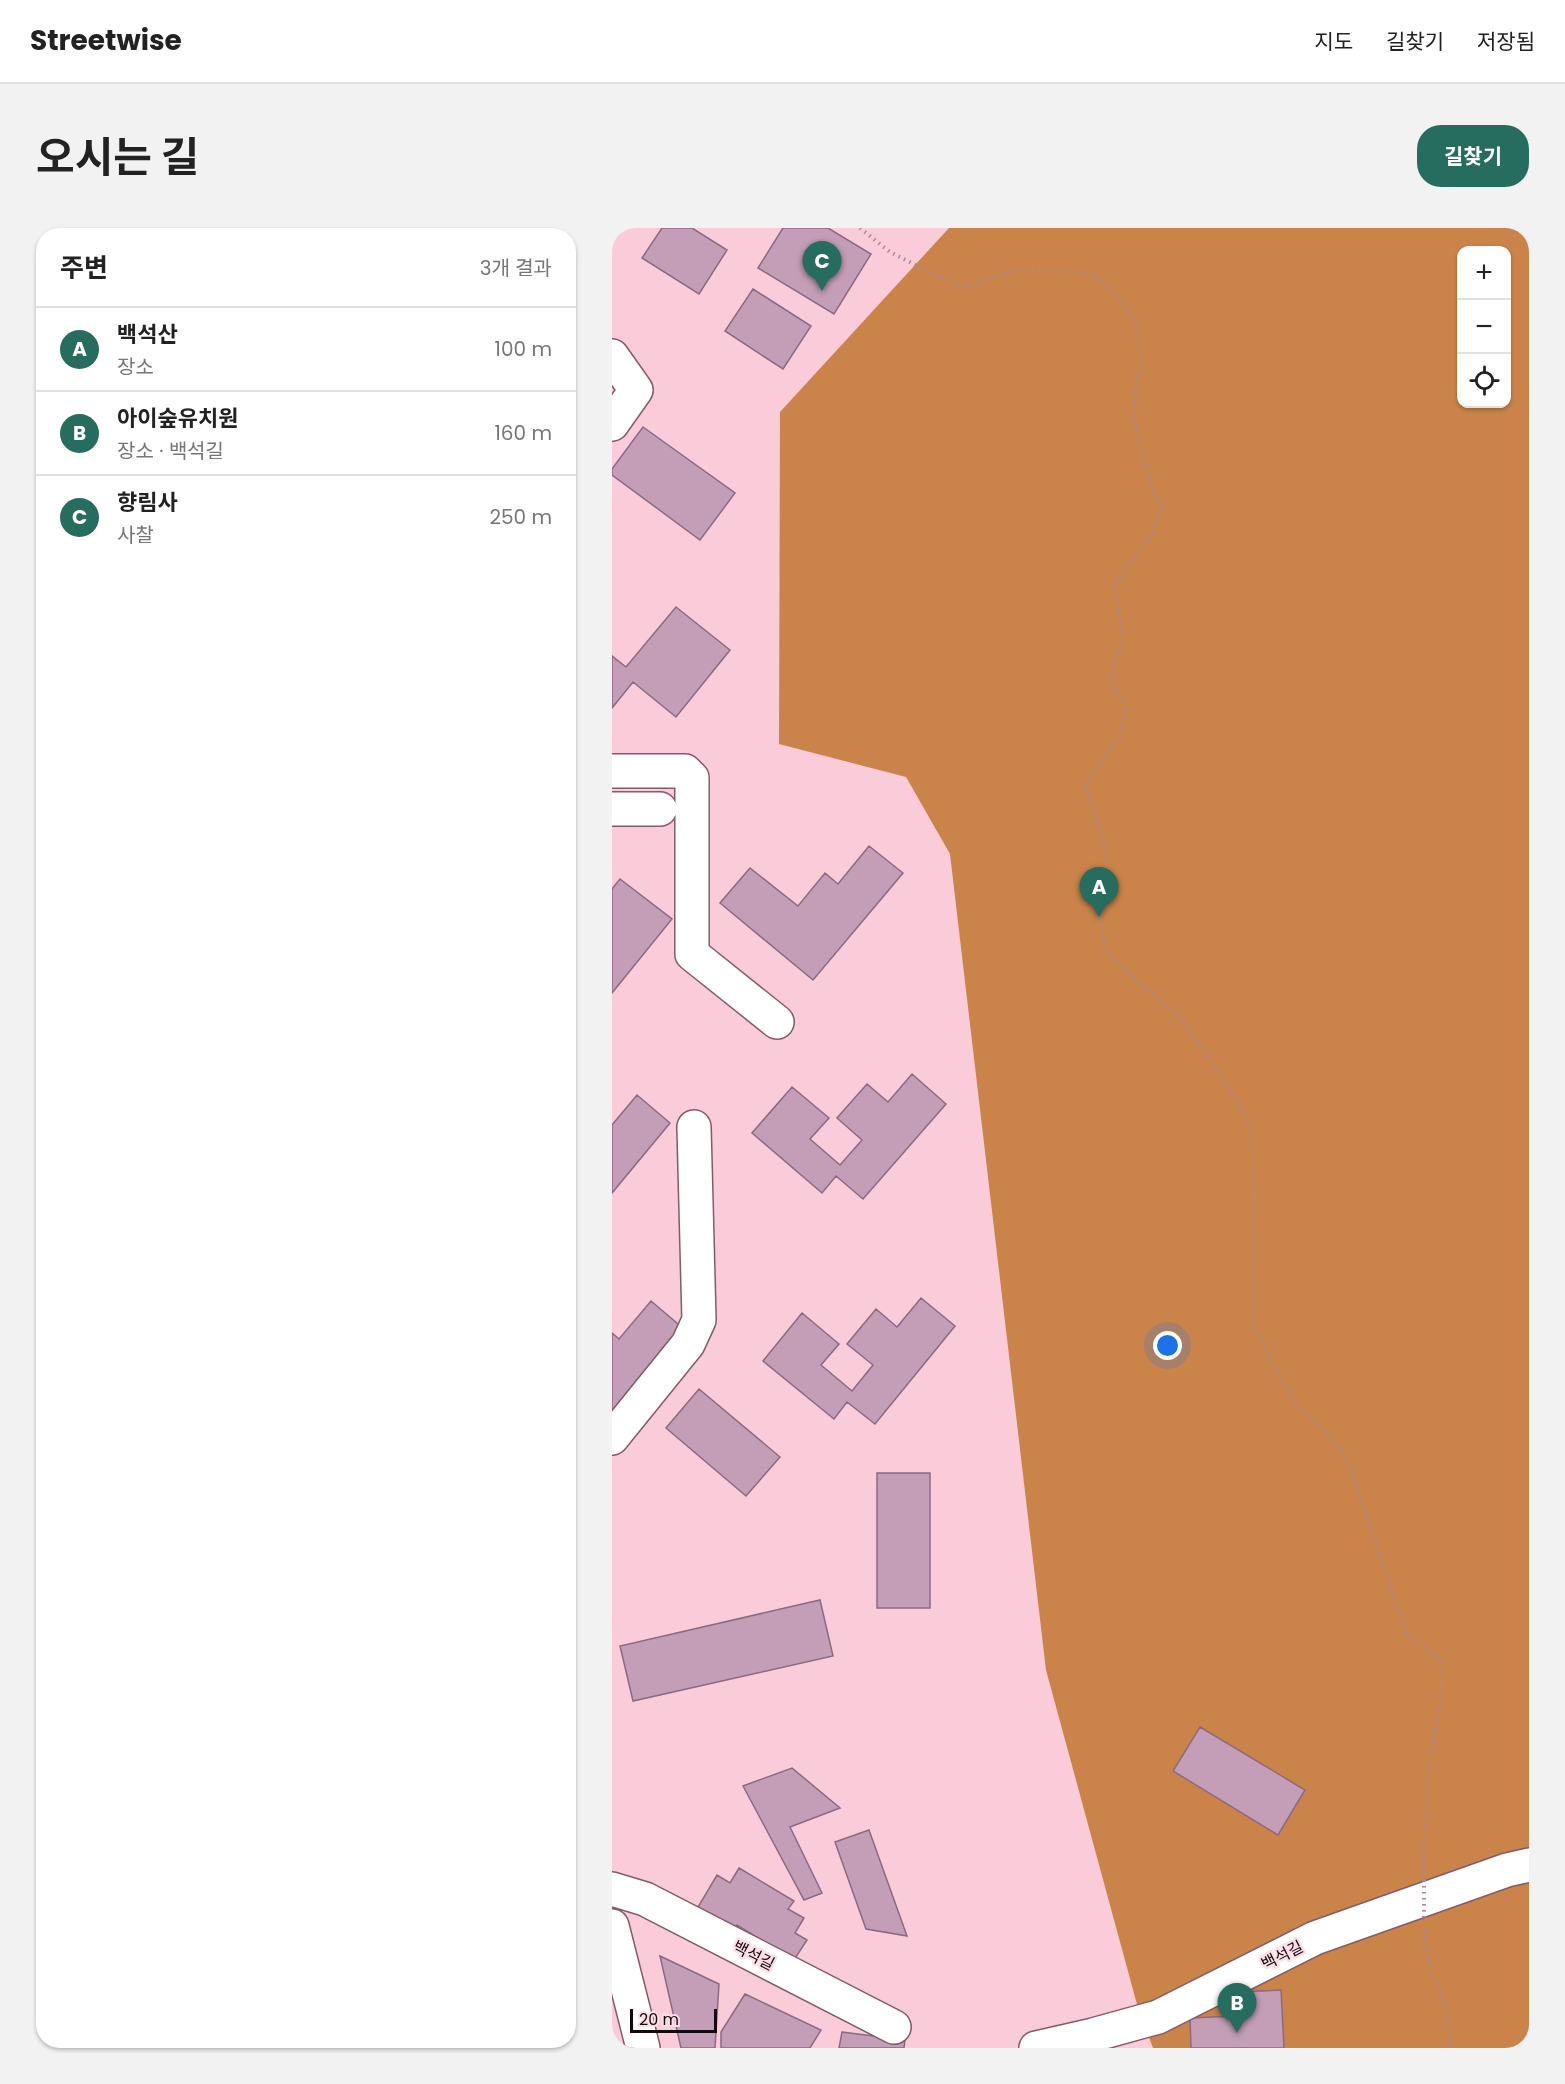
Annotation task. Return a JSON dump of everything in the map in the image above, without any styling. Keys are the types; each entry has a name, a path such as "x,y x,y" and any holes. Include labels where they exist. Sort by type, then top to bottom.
{"street":[{"path":"612,356 636,390 612,424"},
{"path":"612,771 685,771 692,778 692,954 777,1022"},
{"path":"612,809 660,809"},
{"path":"612,1438 687,1344 699,1320 694,1127"},
{"name":"백석길","path":"1036,2048 1158,2017 1315,1938 1529,1864"},
{"name":"백석길","path":"612,1889 645,1899 894,2027"},
{"path":"612,1926 643,2048"}],"path":[{"path":"860,228 890,252 937,276 965,287 1018,268 1059,268 1093,275 1120,298 1137,326 1142,359 1133,403 1140,445 1152,486 1162,507 1153,532 1113,587 1124,639 1109,680 1129,710 1118,738 1085,785 1106,846 1107,888 1100,922 1104,948 1117,963 1182,1019 1235,1097 1251,1128 1254,1178 1253,1324 1295,1404 1325,1430 1346,1458 1407,1634 1442,1662 1442,1701 1429,1761 1424,1850 1424,1920 1429,1964 1447,2009 1450,2048"}],"shaded area":[{"path":"949,228 1529,228 1529,2048 1153,2048 1138,2008 1046,1670 950,854 906,777 779,744 780,412"}],"building":[{"path":"662,228 692,228 727,250 699,294 642,258"},
{"path":"783,228 828,228 871,254 834,314 758,268"},
{"path":"753,289 811,326 783,369 725,331"},
{"path":"643,427 735,493 700,540 612,475 612,469"},
{"path":"676,607 730,650 676,717 633,682 612,708 612,656 626,667"},
{"path":"869,846 903,873 813,980 720,903 750,868 798,906 825,873 838,884"},
{"path":"620,879 672,919 612,993 612,889"},
{"path":"912,1074 946,1104 863,1199 836,1176 822,1193 752,1133 792,1087 829,1118 810,1139 840,1165 862,1140 837,1118 867,1084 888,1102"},
{"path":"637,1095 670,1123 612,1193 612,1125"},
{"path":"921,1298 955,1326 875,1424 847,1402 834,1419 763,1361 802,1313 839,1344 821,1365 852,1391 873,1365 847,1344 876,1309 897,1327"},
{"path":"651,1301 684,1329 612,1415 612,1333 619,1339"},
{"path":"699,1389 780,1457 746,1496 666,1428"},
{"path":"877,1473 930,1473 930,1608 877,1608"},
{"path":"820,1600 833,1656 633,1701 620,1646"},
{"path":"1200,1727 1305,1790 1278,1835 1173,1771"},
{"path":"792,1768 840,1808 790,1827 822,1893 804,1900 743,1786"},
{"path":"869,1830 907,1936 866,1929 835,1842"},
{"path":"739,1868 794,1901 788,1909 804,1918 795,1933 807,1940 794,1960 737,1925 731,1934 695,1912 717,1875 730,1883"},
{"path":"660,1956 719,1984 715,2048 681,2048"},
{"path":"1281,1990 1284,2048 1191,2048 1190,2018 1237,2016 1236,1992"},
{"path":"745,1994 821,2030 810,2048 721,2048 721,2032"},
{"path":"842,2032 905,2040 904,2048 839,2048"}],"place":[{"name":"향림사","path":"822,291"},
{"name":"백석산","path":"1099,917"},
{"name":"아이숲유치원","path":"1237,2033"}]}
